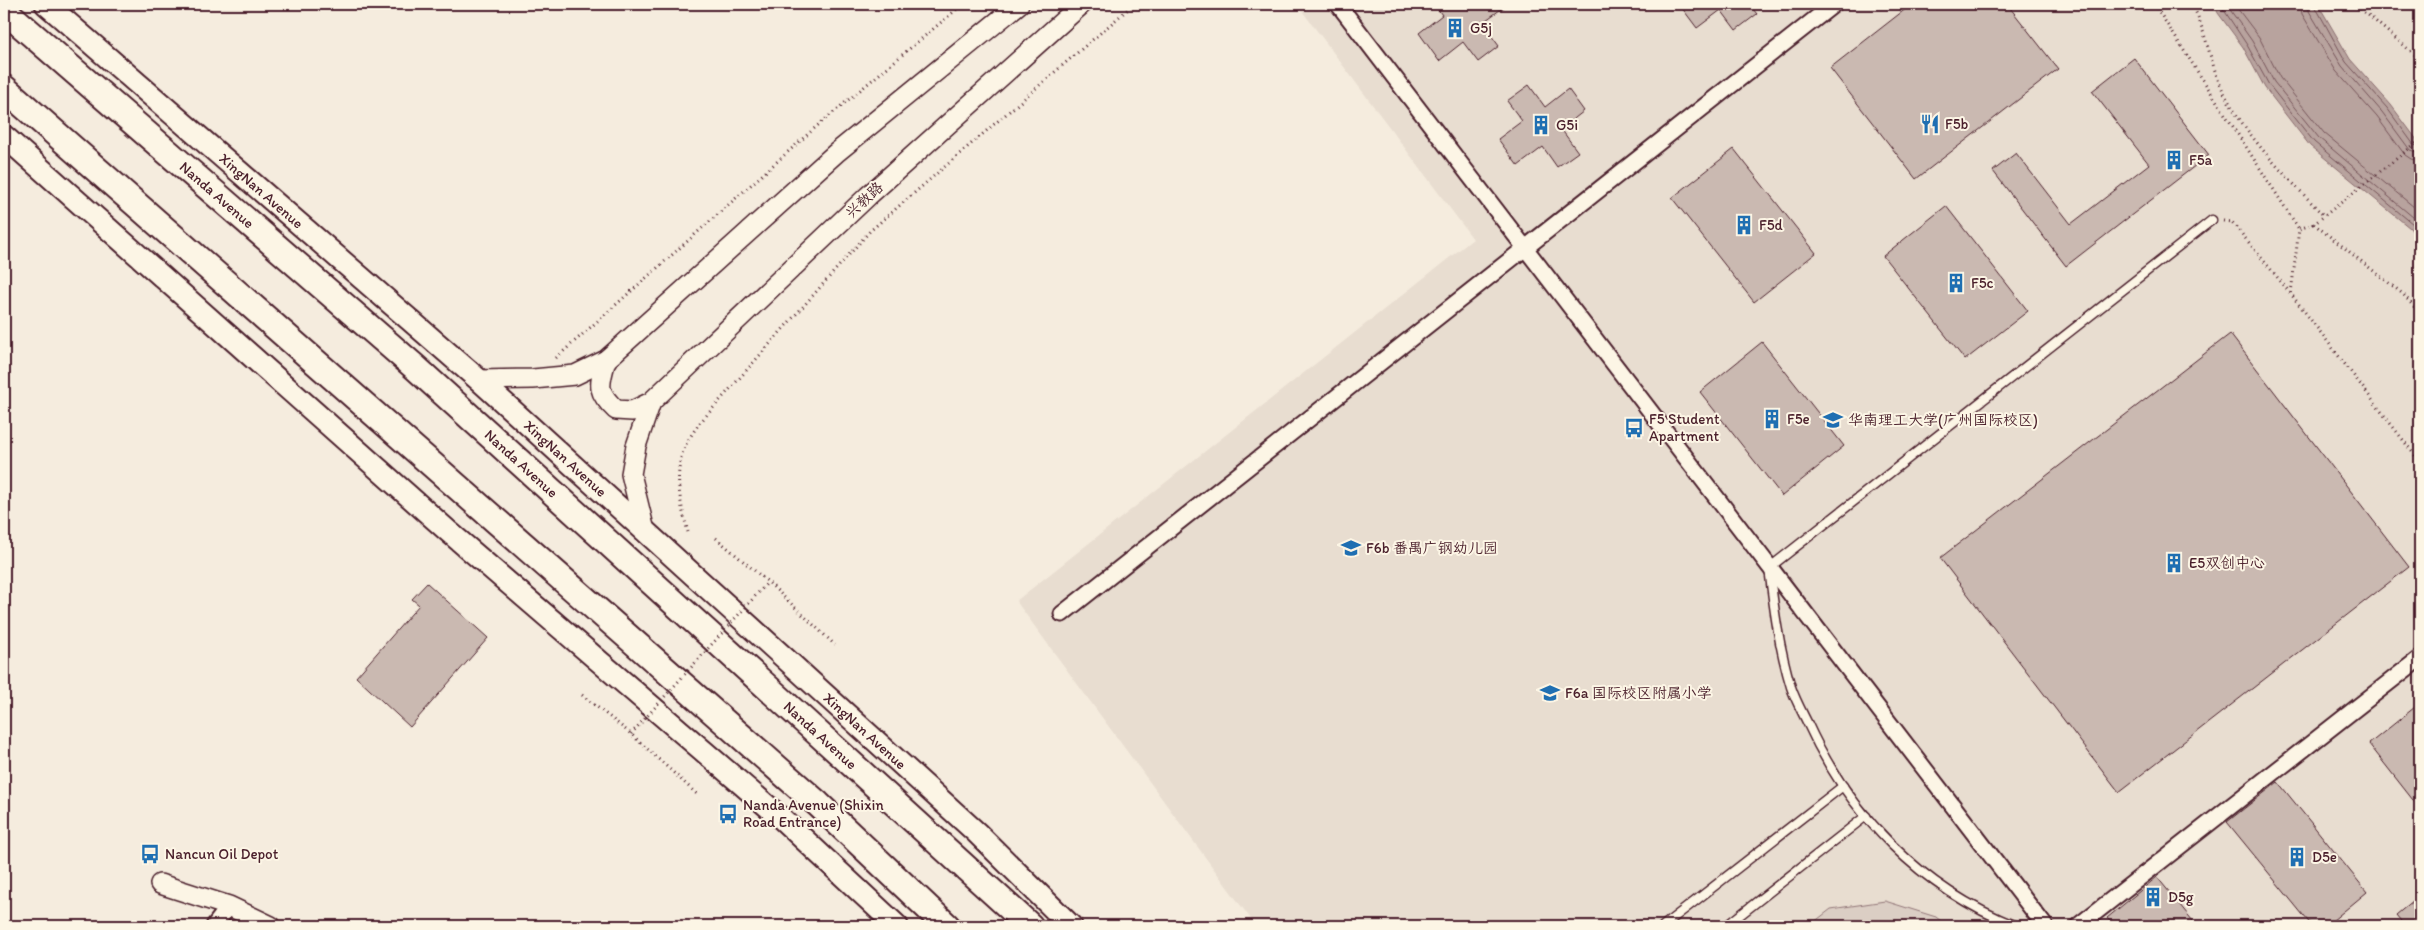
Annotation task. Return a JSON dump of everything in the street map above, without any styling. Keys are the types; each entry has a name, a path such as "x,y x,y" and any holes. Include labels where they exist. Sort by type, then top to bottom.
{"highway":[{"name":"Nanda Avenue","path":"4,10 416,368 1030,926"},
{"path":"4,88 818,804 947,926"}],"main road":[{"name":"XingNan Avenue","path":"46,4 479,380 977,833 1071,926"},
{"path":"4,136 448,531 780,817 897,926"}],"street":[{"path":"479,380 533,379 575,375 606,360 836,153 1019,4"},
{"name":"兴教路","path":"651,402 868,196 1082,4"},
{"path":"1338,4 2045,926"},
{"path":"1062,614 1834,4"},
{"path":"606,360 600,382 602,397 616,410 632,411 651,402"},
{"path":"645,531 631,474 636,446 651,402"},
{"path":"2078,926 2420,658"},
{"path":"160,884 230,906 265,925"},
{"path":"214,926 230,906"}],"lane":[{"path":"2016,926 1999,920 1945,889 1898,853 1843,786 1817,745 1791,688 1777,629 1769,568 2212,220"},
{"path":"1663,926 1843,786"},
{"path":"1726,926 1866,816"}],"path":[{"path":"533,379 816,127 963,4"},
{"path":"688,532 680,504 679,480 683,451 698,425 870,231 1134,4"},
{"path":"2154,4 2299,229 2291,294"},
{"path":"2191,4 2219,82 2237,118 2274,165 2324,216"},
{"path":"2359,4 2361,9 2420,59"},
{"path":"2299,229 2314,224 2420,140"},
{"path":"2212,220 2232,222 2291,294 2420,462"},
{"path":"2314,224 2403,294 2420,314"},
{"path":"716,538 768,582 835,645"},
{"path":"631,734 768,582"},
{"path":"582,695 631,734 699,796"}],"shaded area":[{"name":"华南理工大学(广州国际校区)","path":"1297,4 2420,4 2420,926 1256,926 1016,601 1473,239"},
{"path":"1885,901 1936,917 1947,926 1809,926 1831,909"}],"water":[{"path":"2214,4 2318,4 2350,59 2391,105 2420,144 2420,241 2410,228 2310,146 2265,88 2243,47 2218,13"}],"building":[{"name":"G5j","path":"1434,4 1508,4 1482,23 1499,46 1478,62 1463,42 1439,61 1419,33 1442,15"},
{"path":"1679,4 1749,4 1757,14 1736,30 1721,10 1697,28"},
{"name":"F5b","path":"1912,4 2007,4 2058,69 1916,179 1830,68"},
{"name":"F5a","path":"2134,58 2209,155 2066,266 1993,171 2016,153 2071,224 2149,164 2092,91"},
{"name":"G5i","path":"1529,85 1545,107 1568,89 1584,111 1561,129 1578,152 1557,167 1543,147 1518,166 1498,139 1522,121 1507,101"},
{"name":"F5d","path":"1734,149 1816,253 1754,302 1672,198"},
{"name":"F5c","path":"1946,206 2028,311 1965,360 1883,256"},
{"name":"E5双创中心","path":"2230,334 2409,567 2119,792 1940,558"},
{"name":"F5e","path":"1762,342 1844,446 1782,496 1700,392"},
{"path":"427,583 488,638 410,727 356,677 419,605 412,599"},
{"path":"2420,703 2420,809 2369,744"},
{"name":"D5e","path":"2278,782 2367,892 2326,926 2312,926 2227,822"},
{"name":"D5g","path":"2157,877 2197,926 2114,926 2107,918"},
{"path":"2420,895 2420,926 2405,926 2396,915"}],"place":[{"name":"G5j","path":"1455,28"},
{"name":"F5b","path":"1930,124"},
{"name":"G5i","path":"1541,125"},
{"name":"F5a","path":"2174,160"},
{"name":"F5d","path":"1744,225"},
{"name":"F5c","path":"1956,283"},
{"name":"F5e","path":"1772,419"},
{"name":"华南理工大学(广州国际校区)","path":"1833,420"},
{"name":"F5 Student Apartment","path":"1634,428"},
{"name":"F6b 番禺广钢幼儿园","path":"1351,548"},
{"name":"E5双创中心","path":"2174,563"},
{"name":"F6a 国际校区附属小学","path":"1550,693"},
{"name":"Nanda Avenue (Shixin Road Entrance)","path":"728,814"},
{"name":"Nancun Oil Depot","path":"150,854"},
{"name":"D5e","path":"2297,857"},
{"name":"D5g","path":"2153,897"}]}
